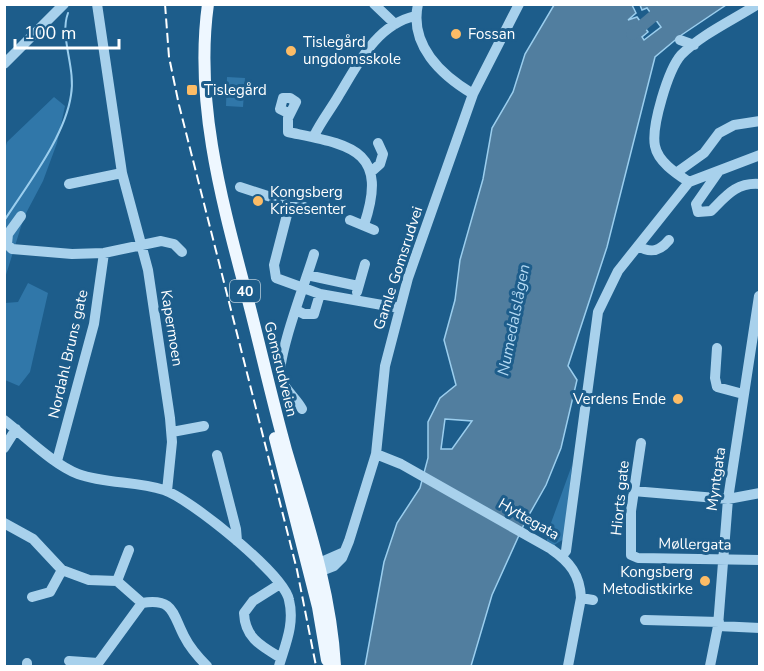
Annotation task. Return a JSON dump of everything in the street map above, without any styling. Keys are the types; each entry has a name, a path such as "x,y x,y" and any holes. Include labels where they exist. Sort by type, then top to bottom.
{"main road":[{"name":"Gomsrudveien","path":"200,4 199,95 212,181 331,616 335,666"},
{"name":"Gomsrudveien","path":"208,4 206,81 219,180 316,567 328,666"}],"street":[{"path":"4,64 64,4"},
{"name":"Kapermoen","path":"97,4 122,172 143,245 172,432 167,490"},
{"path":"374,4 395,24"},
{"name":"Gamle Gomsrudvei","path":"316,567 334,566 344,552 376,454 385,366 399,308 473,94 519,4"},
{"path":"689,182 659,156 655,146 666,81 682,55 758,4"},
{"path":"314,136 357,62 377,39 416,10 422,48 450,79 473,94"},
{"path":"680,40 694,45"},
{"path":"290,114 288,132 314,136 350,148 361,155 371,172 369,227 350,220"},
{"path":"676,173 704,153 719,133 734,124 759,121"},
{"path":"371,172 380,164 383,154 378,144"},
{"path":"562,556 566,551 598,312 618,271 689,182 759,155"},
{"path":"719,171 697,202 695,208 698,212 711,211 725,195 738,187 759,184"},
{"path":"69,184 122,172"},
{"path":"240,187 274,198 290,207 304,207"},
{"path":"290,207 274,273 276,278 321,294 399,308"},
{"path":"21,216 6,238 7,244 12,249 72,254 104,253 162,241 170,242 182,252"},
{"path":"638,246 655,251 662,249 669,240"},
{"name":"Nordahl Bruns gate","path":"57,460 93,324 104,253"},
{"path":"302,409 280,378 296,310 314,255"},
{"path":"356,301 365,264"},
{"path":"308,275 358,286"},
{"path":"296,310 304,314 314,314 321,294"},
{"name":"Myntgata","path":"710,666 719,624 728,500 759,296"},
{"path":"717,348 715,378 717,387 743,394"},
{"path":"4,420 77,474 167,490 237,541 280,584 289,600 290,629 280,662 250,636 246,630 244,613 253,600 280,584"},
{"path":"172,432 204,426"},
{"path":"4,448 16,429"},
{"name":"Hiorts gate","path":"631,555 633,491 641,443"},
{"name":"Hyttegata","path":"376,454 428,479 562,556 578,577 581,598 568,666"},
{"path":"217,455 237,541"},
{"path":"633,491 728,500 759,493"},
{"path":"4,523 33,539 62,570 89,580 117,581 142,603"},
{"path":"117,581 129,550"},
{"name":"Møllergata","path":"631,555 638,558 759,560"},
{"path":"32,597 50,592 62,570"},
{"path":"581,598 593,600"},
{"path":"69,661 97,665 142,603 156,601 171,608 188,645 207,666"},
{"path":"645,620 759,628"}],"shaded area":[{"path":"227,77 245,78 243,107 226,106"},
{"path":"54,97 65,106 57,143 43,181 24,217 5,278 5,149 7,142"},
{"path":"28,283 48,293 30,372 19,386 5,380 5,303 18,302"},
{"path":"572,465 564,539 554,545 547,541 547,534"}],"water":[{"path":"554,5 632,5 636,13 628,20 637,17 648,32 642,37 644,40 661,27 647,8 642,10 640,5 726,5 680,36 655,57 607,247 568,366 577,380 561,448 546,485 525,522 492,595 471,666 365,666 384,562 397,523 420,488 428,458 428,422 440,398 456,385 444,340 455,300 460,260 483,179 492,128 513,92 525,54","holes":["445,419 472,421 452,449 441,449"]}],"waterway":[{"name":"Numedalslågen","path":"632,34 668,4"},
{"path":"4,221 44,160 67,111 72,84 65,32 68,13"}],"railway":[{"path":"165,4 169,57 179,105 297,570 316,666"}],"place":[{"name":"Fossan","path":"456,34"},
{"name":"Tislegård ungdomsskole","path":"291,51"},
{"name":"Tislegård","path":"192,90"},
{"name":"Kongsberg Krisesenter","path":"258,201"},
{"name":"Verdens Ende","path":"678,399"},
{"name":"Kongsberg Metodistkirke","path":"705,581"}]}
